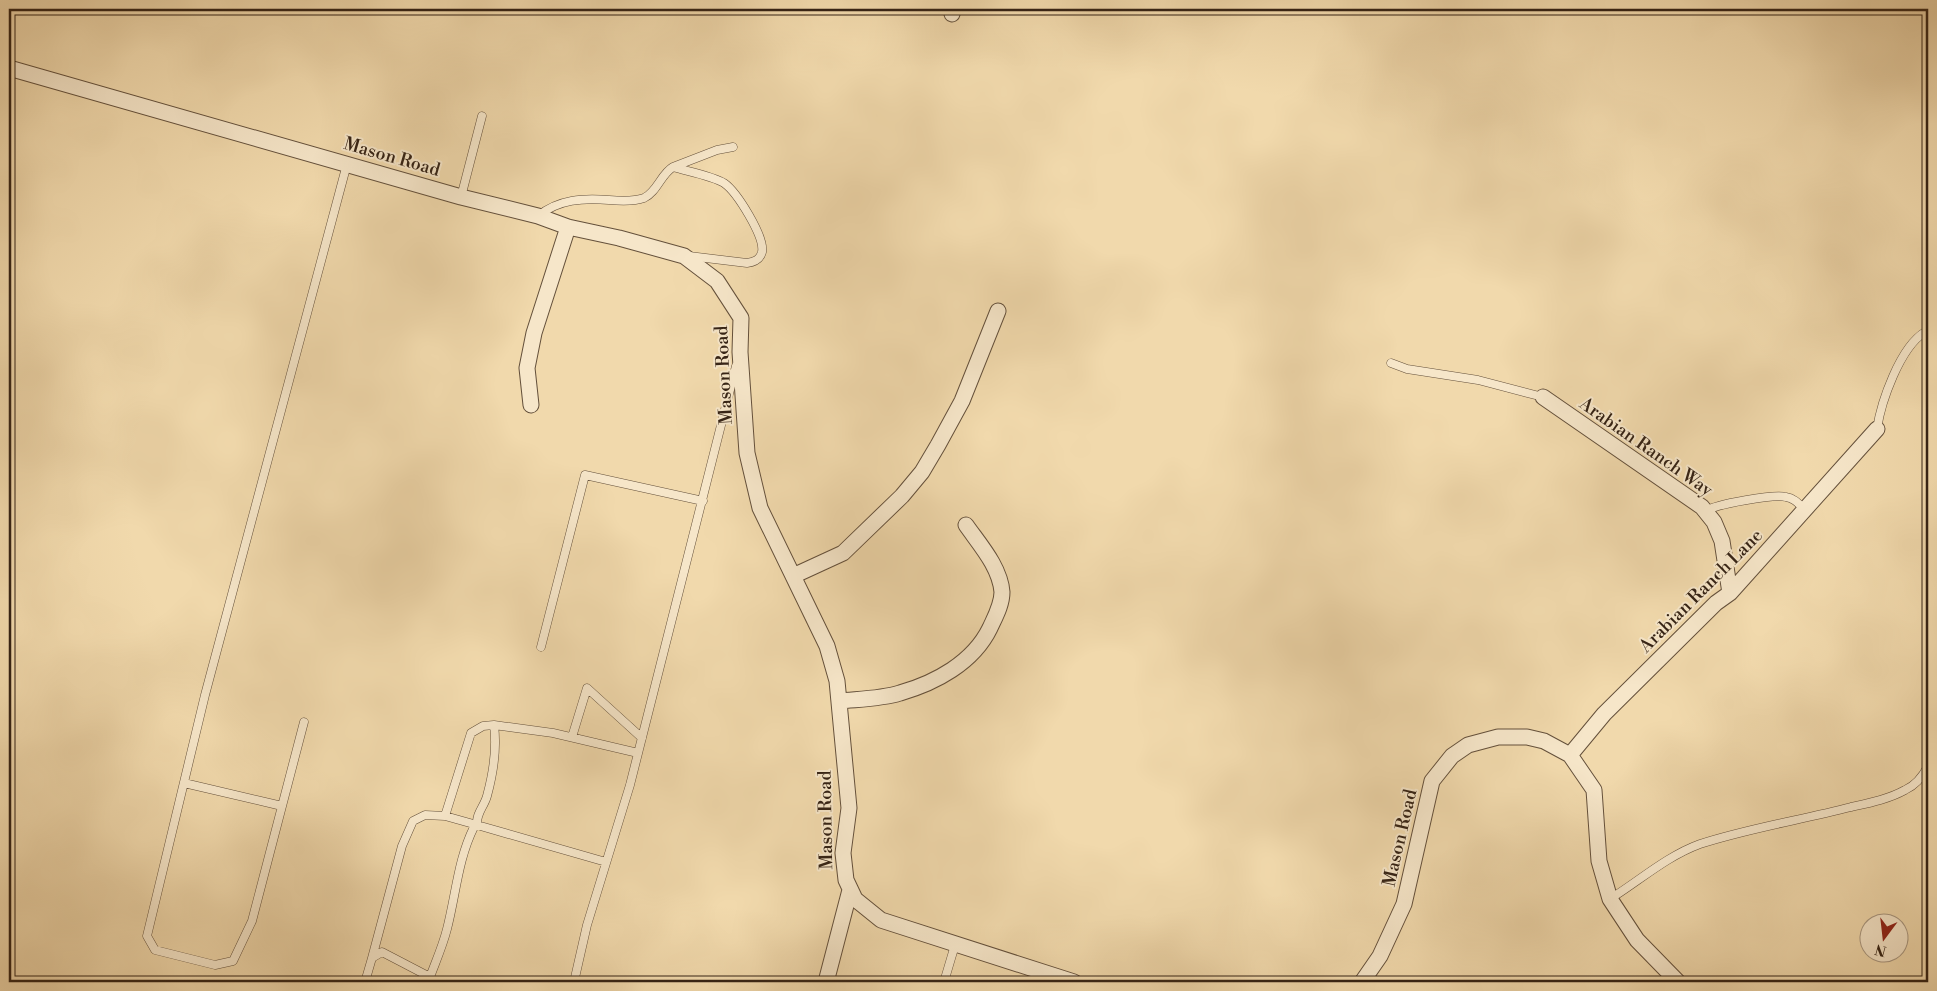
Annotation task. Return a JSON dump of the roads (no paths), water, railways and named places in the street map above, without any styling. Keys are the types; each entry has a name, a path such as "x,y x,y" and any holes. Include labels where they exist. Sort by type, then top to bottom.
{"street":[{"name":"Mason Road","path":"9,68 462,197 538,216 568,227 619,238 684,256 717,281 741,318 740,352 747,452 760,508 827,646 837,681 849,808 843,853 846,880 850,890 856,899 881,920 1074,982"},
{"path":"531,405 527,368 532,342 568,227"},
{"path":"793,576 843,554 902,496 922,472 962,401 998,311"},
{"name":"Arabian Ranch Way","path":"1543,398 1702,506 1714,522 1722,541 1730,593"},
{"name":"Arabian Ranch Lane","path":"1570,755 1604,714 1716,603 1730,593 1877,429"},
{"path":"839,701 898,694 936,681 962,662 985,638 998,611 1002,593 997,574 986,552 966,525"},
{"name":"Mason Road","path":"1362,982 1380,956 1404,904 1432,781 1452,756 1468,745 1498,737 1527,737 1544,741 1570,755 1594,790 1599,861 1610,900 1637,940 1678,982"},
{"path":"826,982 850,890"}],"lane":[{"path":"462,197 482,116"},
{"path":"538,216 550,207 575,200 619,201 642,199 653,190 668,170 673,167 717,150 734,147"},
{"path":"304,722 252,922 233,961 215,965 155,950 147,936 205,695 347,164"},
{"path":"673,167 723,182 733,191 751,220 761,243 762,252 754,262 747,263 684,256"},
{"path":"1877,429 1880,408 1889,387 1911,345 1925,332"},
{"path":"574,982 587,925 620,822 740,352"},
{"path":"1391,364 1407,369 1478,380 1543,398"},
{"path":"541,647 585,475 703,501"},
{"path":"1706,511 1716,506 1774,496 1786,496 1794,499 1805,510"},
{"path":"572,737 587,688 642,738"},
{"path":"445,816 471,733 483,726 494,725 553,733 638,753"},
{"path":"477,825 476,816 486,798 492,770 496,741 494,725"},
{"path":"1610,900 1666,861 1699,845 1763,827 1883,799 1906,790 1923,776 1928,766"},
{"path":"184,783 282,806"},
{"path":"364,982 402,846 413,821 425,815 445,816 606,862"},
{"path":"372,958 382,952 429,979 447,930 466,844 474,827 477,825"},
{"path":"944,982 955,945"}]}
